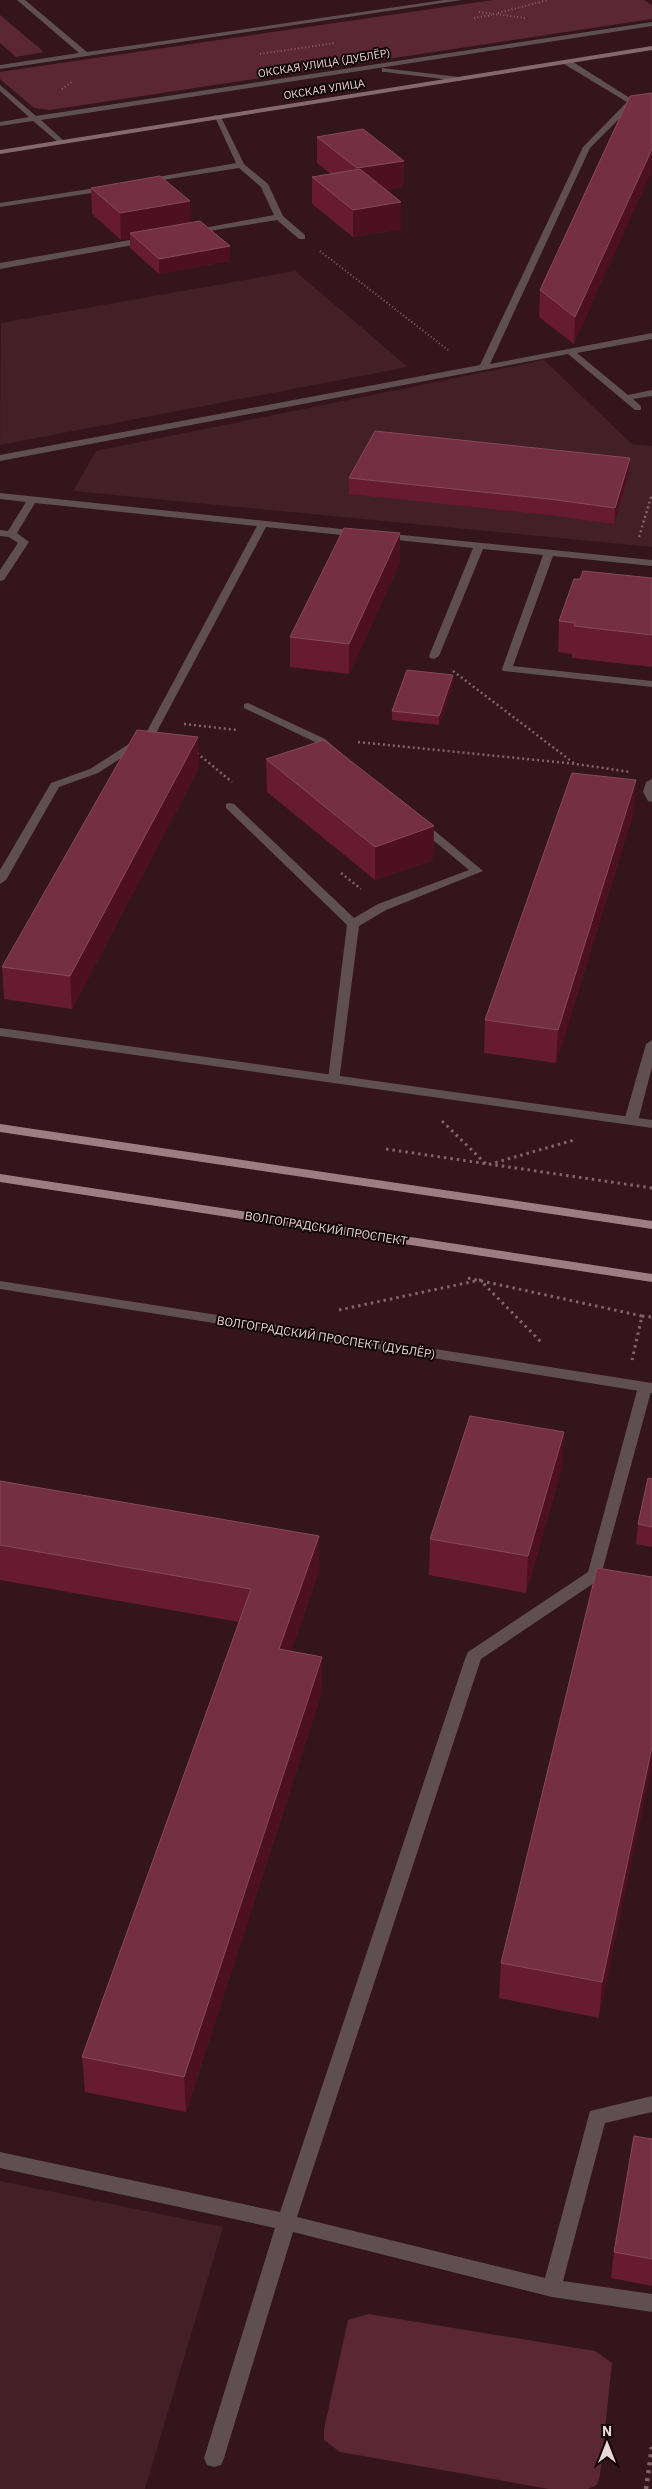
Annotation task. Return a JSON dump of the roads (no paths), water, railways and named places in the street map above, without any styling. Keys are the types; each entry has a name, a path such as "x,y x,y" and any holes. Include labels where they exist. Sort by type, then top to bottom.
{"main road":[{"name":"ОКСКАЯ УЛИЦА","path":"0,152 652,48"},
{"path":"0,1128 652,1224"},
{"name":"ВОЛГОГРАДСКИЙ ПРОСПЕКТ","path":"0,1178 652,1278"}],"street":[{"path":"21,0 86,55"},
{"path":"0,67 458,0"},
{"name":"ОКСКАЯ УЛИЦА (ДУБЛЁР)","path":"0,124 652,24"},
{"path":"484,367 587,147 635,101 567,62"},
{"path":"368,68 459,79"},
{"path":"0,87 60,142"},
{"path":"217,117 241,165 265,186 279,217 302,237"},
{"path":"135,183 241,165"},
{"path":"0,205 116,187"},
{"path":"183,234 279,217"},
{"path":"0,266 154,239"},
{"path":"0,458 652,336"},
{"path":"569,351 638,408"},
{"path":"626,398 652,393"},
{"path":"0,496 652,563"},
{"path":"11,534 32,500"},
{"path":"0,880 55,785 102,766 150,735 264,524"},
{"path":"0,533 11,534 24,542 0,578"},
{"path":"434,656 479,546"},
{"path":"549,553 507,669 652,684"},
{"path":"248,706 321,741 343,760"},
{"path":"652,782 649,792 652,799"},
{"path":"230,806 353,924 334,1079"},
{"path":"0,1032 652,1124"},
{"path":"631,1121 652,1044"},
{"name":"ВОЛГОГРАДСКИЙ ПРОСПЕКТ (ДУБЛЁР)","path":"0,1286 648,1387"},
{"path":"214,2458 286,2222 474,1656 595,1576 648,1387"},
{"path":"552,2288 597,2117 652,2104"},
{"path":"0,2160 286,2222 552,2288 652,2303"}],"lane":[{"path":"353,924 382,907 477,871 410,815"}]}
